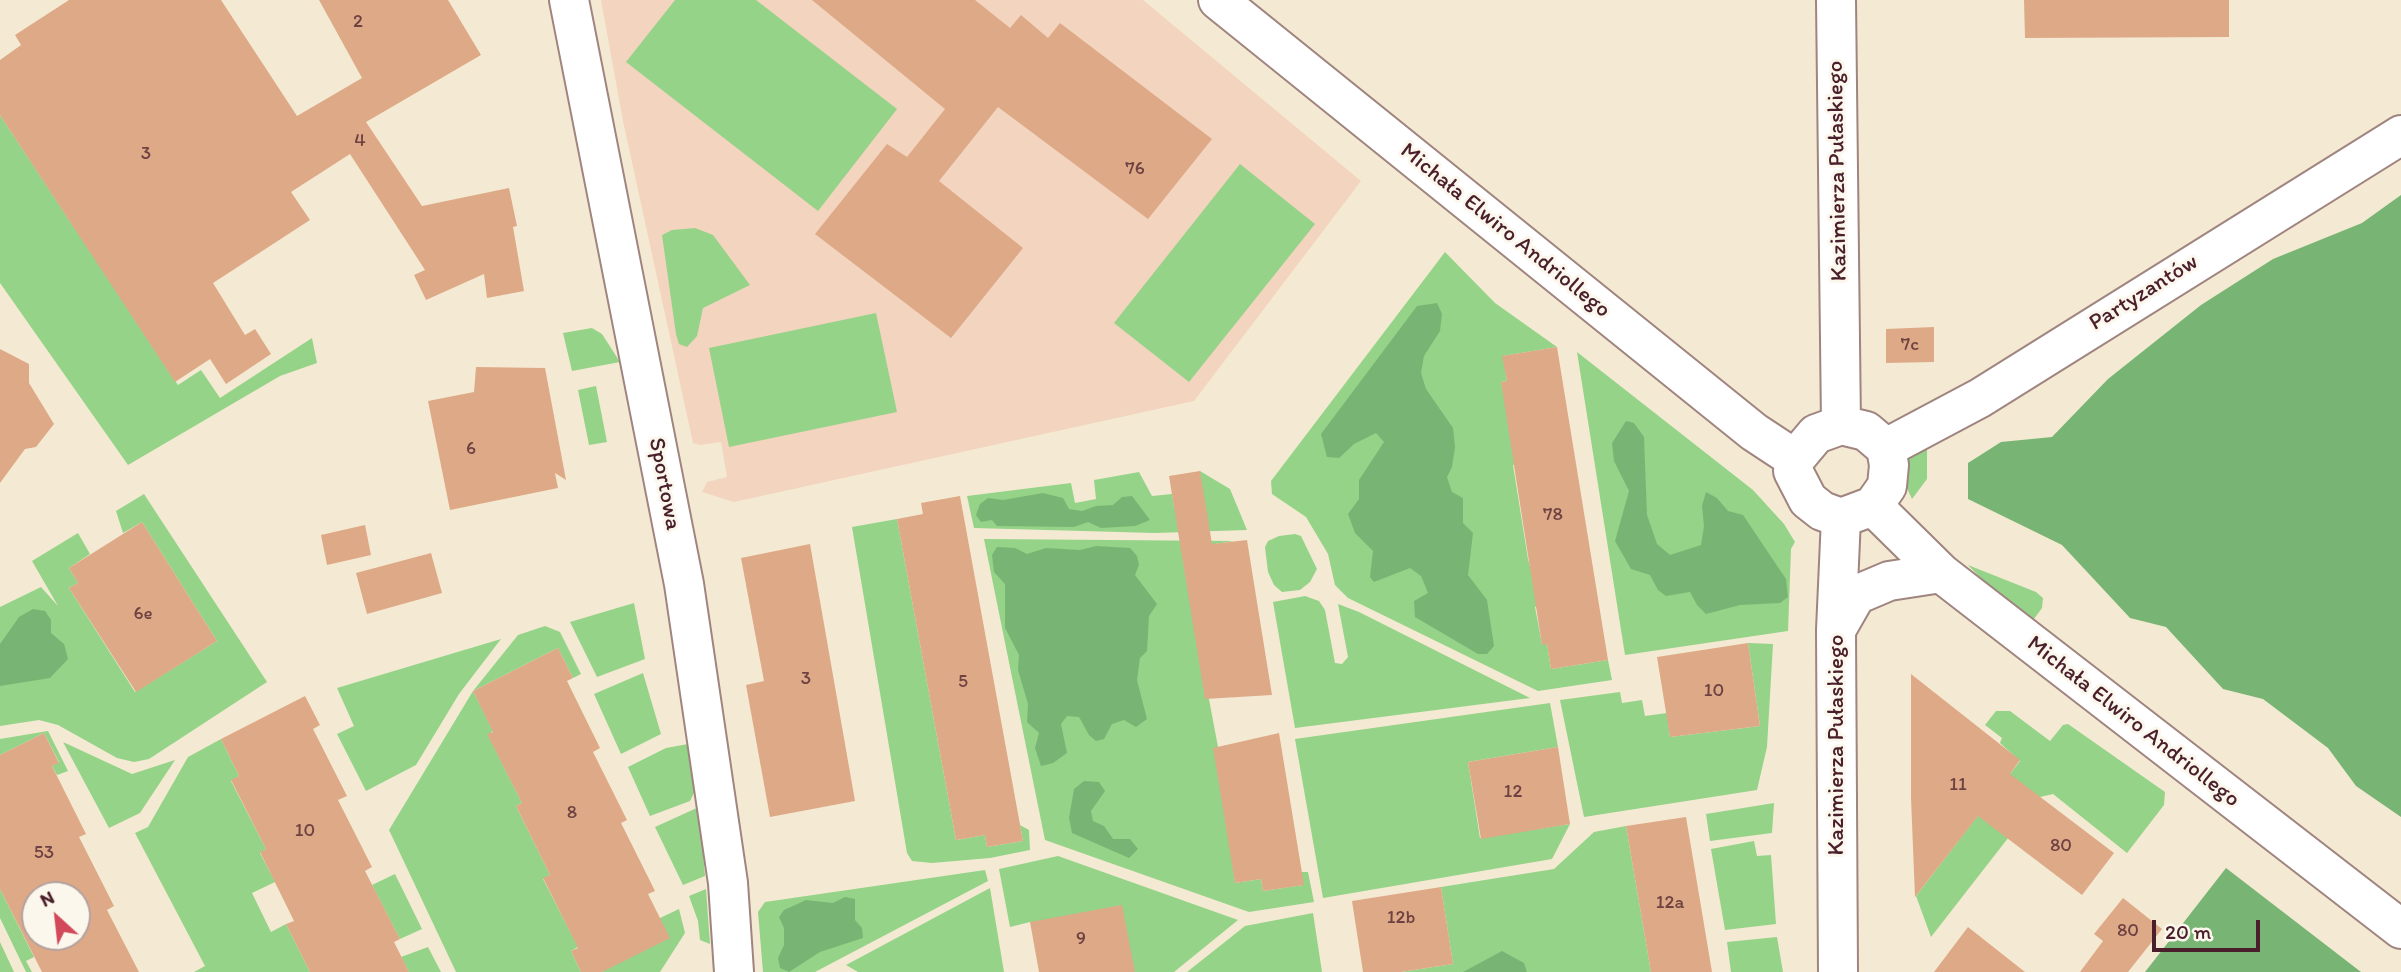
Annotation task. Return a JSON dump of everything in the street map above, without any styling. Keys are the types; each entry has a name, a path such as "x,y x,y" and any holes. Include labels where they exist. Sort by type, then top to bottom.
{"street":[{"name":"Sportowa","path":"569,0 684,584 728,883 734,972"},
{"name":"Michała Elwiro Andriollego","path":"1218,0 1671,366 1754,432 1795,459"},
{"name":"Kazimierza Pułaskiego","path":"1836,0 1841,425"},
{"name":"Partyzantów","path":"1886,448 1980,398 2401,135"},
{"path":"1841,425 1866,431 1886,448 1889,465 1887,486 1857,512 1822,512 1808,500 1793,471 1795,459 1816,434 1841,425"},
{"name":"Michała Elwiro Andriollego","path":"1857,512 1941,573 2401,929"},
{"name":"Kazimierza Pułaskiego","path":"1838,972 1836,630 1857,512"},
{"path":"1836,630 1856,594 1889,581 1941,573"}],"shaded area":[{"path":"601,0 1143,0 1361,181 1194,401 734,502 702,492 707,482 727,477 721,442 700,445 693,443 623,121"}],"green space":[{"path":"675,0 756,0 897,109 818,211 626,62"},
{"path":"0,115 178,385 201,370 220,398 312,338 317,363 280,376 128,465 0,283"},
{"path":"1240,164 1315,224 1189,382 1114,323"},
{"path":"2401,195 2401,817 2356,786 2328,748 2263,699 2223,689 2166,627 2130,618 2062,545 1968,499 1968,463 2001,442 2052,437 2108,379 2201,305 2273,259 2362,223"},
{"path":"695,228 713,235 750,285 703,308 697,336 687,347 679,344 676,334 662,235 672,230"},
{"path":"1445,252 1495,303 1557,347 1503,356 1507,381 1501,382 1519,464 1513,465 1528,559 1541,606 1535,607 1542,644 1547,644 1551,669 1608,660 1612,680 1538,691 1348,598 1335,585 1328,554 1306,517 1272,494 1271,481"},
{"path":"1437,303 1442,314 1440,331 1424,356 1421,373 1426,389 1453,428 1455,447 1452,467 1447,477 1452,492 1463,498 1463,523 1473,533 1468,575 1487,600 1494,646 1487,654 1478,654 1415,617 1414,601 1428,593 1421,576 1410,568 1374,582 1370,577 1373,551 1355,533 1348,514 1359,499 1359,480 1384,442 1376,433 1354,444 1339,458 1327,457 1321,434 1417,306"},
{"path":"876,313 897,412 729,447 709,348"},
{"path":"592,328 602,334 620,362 572,371 563,333"},
{"path":"1577,352 1753,490 1784,524 1795,542 1791,549 1788,631 1625,655"},
{"path":"596,386 607,442 589,445 578,390"},
{"path":"1626,421 1634,423 1644,437 1647,515 1657,544 1670,555 1701,545 1704,526 1702,506 1706,492 1717,498 1728,511 1743,515 1786,579 1788,597 1780,603 1740,605 1706,614 1690,592 1666,596 1658,590 1650,575 1631,569 1615,541 1629,491 1614,461 1612,443"},
{"path":"1927,447 1927,479 1912,499 1904,482 1909,458 1917,448"},
{"path":"1200,471 1230,489 1247,530 1155,533 974,528 967,496 1071,483 1075,503 1096,499 1094,480 1139,472 1152,496 1172,494 1174,507"},
{"path":"1043,493 1063,498 1069,509 1082,511 1096,506 1113,505 1122,497 1132,496 1150,520 1135,526 1101,528 1088,522 1074,527 997,526 992,520 981,522 976,515 980,504 988,498 1003,500"},
{"path":"144,494 267,682 149,759 134,762 117,758 58,725 39,720 0,726 0,607 41,587 58,606 32,561 78,533 90,554 69,568 78,583 69,588 135,692 217,641 142,522 123,533 116,511"},
{"path":"897,519 956,840 985,835 987,847 1023,841 1020,825 1029,830 1030,850 990,858 932,863 912,861 907,853 852,527"},
{"path":"1279,536 1301,536 1317,569 1310,582 1300,590 1282,592 1274,585 1268,572 1265,547 1268,541"},
{"path":"984,539 1234,541 1209,545 1183,561 1218,747 1235,883 1261,879 1263,891 1303,885 1301,872 1308,872 1314,902 1249,912 1045,840"},
{"path":"1096,546 1130,548 1137,556 1139,565 1135,575 1157,604 1149,616 1147,651 1140,658 1137,680 1147,719 1136,727 1124,720 1112,724 1104,739 1096,741 1089,735 1079,717 1067,716 1061,724 1067,753 1053,763 1041,766 1035,748 1039,733 1027,722 1028,704 1018,670 1019,655 1005,628 1005,584 994,572 992,555 997,547 1015,548 1027,554 1046,548 1080,550"},
{"path":"1968,565 2036,592 2043,598 2042,608 2031,623 2009,607"},
{"path":"1305,596 1319,601 1325,610 1335,663 1342,664 1348,657 1338,604 1530,698 1295,728 1273,602"},
{"path":"634,603 645,659 597,677 570,622"},
{"path":"33,609 45,611 51,620 51,633 64,644 68,659 50,678 0,686 0,644 19,617"},
{"path":"545,626 560,632 581,674 573,678 558,648 473,691 518,635"},
{"path":"501,639 459,694 416,765 366,791 337,734 354,726 337,688"},
{"path":"1748,643 1773,644 1767,747 1757,790 1584,817 1560,700 1620,692 1622,703 1642,700 1645,716 1667,713 1670,737 1760,726"},
{"path":"643,673 661,734 621,754 594,694"},
{"path":"473,691 493,731 488,735 522,803 516,806 550,875 543,879 578,947 571,951 581,972 456,972 389,830"},
{"path":"1550,703 1558,747 1468,762 1480,838 1570,824 1552,859 1323,898 1295,739"},
{"path":"1996,711 2010,711 2050,741 2063,725 2068,724 2165,792 2164,805 2127,853 2053,794 2040,797 1931,937 1916,896 2020,761 2000,743 2002,738 1985,725"},
{"path":"48,731 68,771 57,775 52,766 59,762 44,733 0,755 0,739"},
{"path":"221,739 239,776 231,781 266,849 260,853 275,882 252,893 271,932 286,924 310,972 194,972 205,966 135,833 148,827 188,757"},
{"path":"63,742 132,774 175,760 140,813 109,828"},
{"path":"688,744 696,789 690,801 650,816 628,767 666,748"},
{"path":"1084,781 1099,782 1105,791 1091,811 1093,821 1104,826 1113,839 1130,839 1138,849 1129,858 1072,833 1069,818 1074,789"},
{"path":"1774,803 1772,833 1710,841 1706,814"},
{"path":"699,807 705,876 683,885 655,827"},
{"path":"1626,826 1651,972 1401,972 1453,964 1441,887 1554,869 1594,832"},
{"path":"1754,841 1757,856 1771,855 1776,924 1725,930 1711,849"},
{"path":"1058,856 1238,920 1174,972 1135,972 1030,922 1010,927 999,869"},
{"path":"2226,868 2361,972 2145,972"},
{"path":"985,870 988,881 815,972 763,972 758,912 765,902"},
{"path":"395,874 422,929 400,939 372,885"},
{"path":"990,888 1004,972 858,972 846,965"},
{"path":"0,889 21,931 21,951 31,951 34,957 26,961 32,972 26,972 0,918"},
{"path":"706,889 710,944 700,940 698,921 689,896"},
{"path":"845,897 855,899 855,920 862,928 863,938 820,952 789,972 780,968 778,958 784,945 784,928 779,917 784,910 806,900 833,903"},
{"path":"679,909 685,933 660,972 602,972 660,918"},
{"path":"1313,913 1322,972 1187,972 1245,926"},
{"path":"1777,937 1783,972 1731,972 1727,942"},
{"path":"0,942 14,972 0,972"},
{"path":"428,947 441,972 409,972 401,957"},
{"path":"1502,951 1524,963 1527,972 1463,972"}],"building":[{"path":"69,0 221,0 297,116 362,78 319,0 448,0 481,55 366,122 422,206 509,188 517,226 513,227 524,291 487,298 484,274 426,300 414,275 425,270 350,154 291,192 310,220 213,283 245,335 255,329 271,354 226,384 210,359 175,382 0,115 0,60 21,45 15,35"},
{"path":"812,0 975,0 1010,28 1021,15 1048,38 1060,23 1212,139 1148,219 998,107 939,181 1023,248 951,338 815,234 887,144 907,157 945,109"},
{"path":"2024,0 2229,0 2229,37 2025,38"},
{"path":"1934,327 1934,362 1886,363 1886,329"},
{"path":"1557,347 1608,660 1551,669 1547,644 1542,645 1501,382 1507,381 1502,356"},
{"path":"0,349 29,364 29,383 54,424 36,447 25,449 0,483"},
{"path":"476,367 545,368 566,480 555,473 558,488 450,510 428,401 474,392"},
{"path":"1200,471 1212,544 1247,540 1272,695 1205,699 1169,476"},
{"path":"960,496 1023,841 987,847 985,835 956,840 897,519 923,514 921,503"},
{"path":"142,522 217,641 136,692 69,588 78,583 69,568"},
{"path":"365,525 371,555 327,565 321,535"},
{"path":"810,544 855,801 770,817 746,685 764,681 741,558"},
{"path":"431,553 442,593 367,614 356,573"},
{"path":"1748,643 1760,726 1670,737 1657,657"},
{"path":"558,648 573,678 567,681 600,748 593,752 627,820 621,823 655,891 648,894 670,938 602,972 581,972 571,951 578,948 543,878 550,875 516,806 522,803 487,734 493,732 473,691"},
{"path":"1911,674 2020,760 2010,774 2114,853 2082,895 1978,816 1915,897 1911,798"},
{"path":"305,696 320,725 313,729 347,796 338,800 372,867 365,871 400,939 394,942 409,972 310,972 286,924 294,921 260,852 266,849 231,780 239,776 221,739"},
{"path":"44,733 59,763 52,766 86,834 79,837 114,906 107,910 139,972 42,972 31,951 91,951 91,881 21,881 21,930 0,889 0,755"},
{"path":"1279,733 1304,885 1263,891 1261,879 1235,883 1213,748"},
{"path":"1558,747 1570,824 1481,839 1468,762"},
{"path":"1686,817 1712,972 1651,972 1626,826"},
{"path":"1441,887 1453,964 1401,972 1363,972 1352,901"},
{"path":"2123,898 2162,929 2128,972 2080,972 2103,941 2094,934"},
{"path":"1122,905 1135,972 1039,972 1030,922"},
{"path":"1968,927 2025,972 1934,972"}]}
